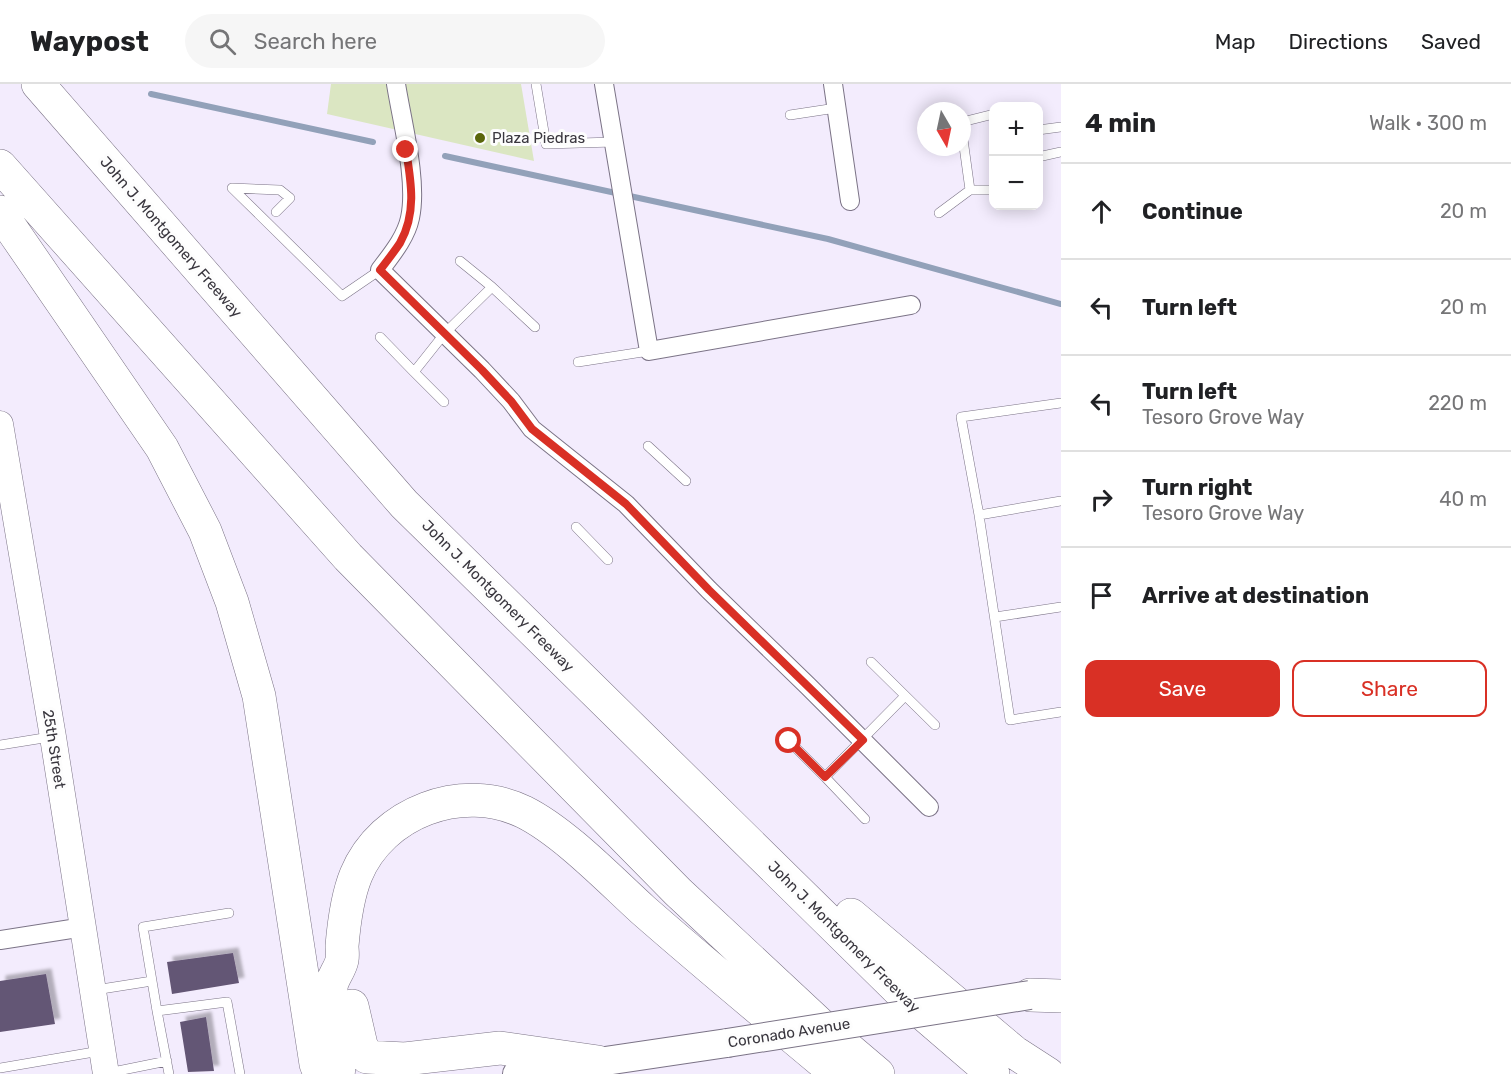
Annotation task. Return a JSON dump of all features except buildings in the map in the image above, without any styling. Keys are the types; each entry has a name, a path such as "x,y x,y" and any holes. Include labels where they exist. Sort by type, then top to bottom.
{"highway":[{"name":"John J. Montgomery Freeway","path":"38,84 404,504 921,1012 993,1074"},
{"path":"0,166 348,557 678,892 825,1029 878,1074"},
{"path":"0,212 162,448 205,531 232,602 259,696 314,1053 320,1074"},
{"path":"612,708 788,858 866,929 1014,1052 1048,1074"},
{"path":"598,1062 500,1048 405,1059 367,1057 361,1045 354,1016 342,960 342,948 350,892 356,873 379,840 402,820 429,807 467,800 505,805 523,812 568,844 728,984 837,1074"},
{"path":"338,1074 341,1059 330,987 342,960"}],"main road":[{"name":"Coronado Avenue","path":"517,1074 1051,994"}],"street":[{"path":"396,84 410,171 412,199 410,219 400,243 380,270 446,333 511,401 532,429 626,504 709,590 929,807"},
{"path":"604,84 649,351 911,304"},
{"path":"833,84 850,201"},
{"name":"25th Street","path":"0,424 7,505 53,737 105,1066"},
{"path":"0,940 84,927"}],"lane":[{"path":"536,84 546,144 616,151"},
{"path":"790,115 836,108"},
{"path":"971,120 989,115"},
{"path":"1043,129 1061,127"},
{"path":"1043,156 1061,152"},
{"path":"965,156 970,190"},
{"path":"276,213 290,198 280,190 232,188 342,296 380,270"},
{"path":"939,213 970,190 989,190"},
{"path":"460,261 535,327"},
{"path":"414,372 446,333 492,287"},
{"path":"380,337 444,402"},
{"path":"578,362 649,351"},
{"path":"1061,404 961,417 979,515 1010,720 1061,712"},
{"path":"648,446 686,481"},
{"path":"979,515 1061,501"},
{"path":"576,527 608,560"},
{"path":"995,617 1061,607"},
{"path":"871,662 935,725"},
{"path":"825,777 905,696"},
{"path":"0,745 53,737"},
{"path":"789,741 865,819"},
{"path":"169,1074 142,927 229,913"},
{"path":"93,991 152,981"},
{"path":"157,1011 227,1002 240,1074"},
{"path":"0,1068 105,1066 167,1060"}],"green space":[{"name":"Plaza Piedras","path":"331,84 521,84 534,161 327,114"}],"waterway":[{"path":"151,94 373,142"},
{"path":"445,156 828,239 1061,304"}],"place":[{"name":"Plaza Piedras","path":"480,138"}],"route":[{"path":"406,150 412,199 410,219 400,243 380,270 482,370 511,401 532,429 626,504 709,590 863,740 825,777 789,741"}]}
